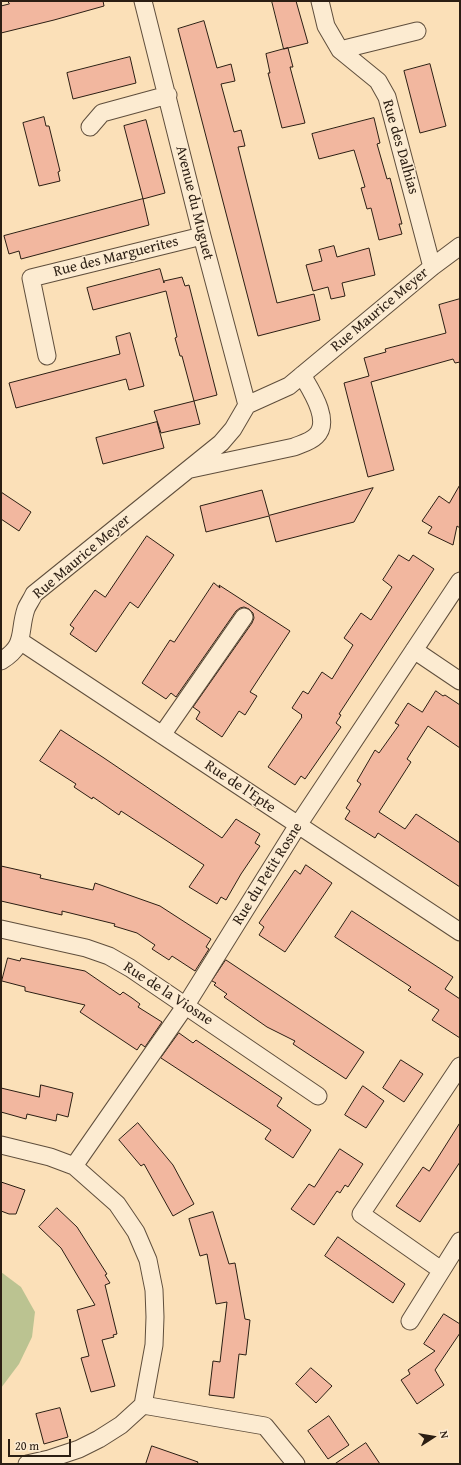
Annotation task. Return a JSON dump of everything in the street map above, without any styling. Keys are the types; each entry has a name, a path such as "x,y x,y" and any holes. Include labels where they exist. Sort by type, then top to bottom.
{"street":[{"name":"Avenue du Muguet","path":"143,1 168,95 202,236 247,405"},
{"name":"Rue des Dalhias","path":"320,1 326,26 340,50 378,81 387,97 432,267"},
{"path":"340,50 417,31"},
{"path":"90,127 102,113 168,95"},
{"name":"Rue des Marguerites","path":"47,356 31,278 202,236"},
{"name":"Rue Maurice Meyer","path":"1,661 11,655 20,641 26,609 34,594 221,443 233,429 247,405 289,386 432,267 460,246"},
{"name":"Rue Maurice Meyer","path":"188,470 294,447 307,442 318,435 322,425 321,414 314,396 302,375"},
{"name":"Rue du Petit Rosne","path":"74,1166 186,1005 298,825 460,580"},
{"path":"162,735 244,617"},
{"name":"Rue de l'Epte","path":"20,641 460,932"},
{"path":"414,650 460,681"},
{"name":"Rue de la Viosne","path":"1,929 86,948 109,956 186,1005 318,1096"},
{"path":"441,1270 361,1214 460,1066"},
{"path":"1,1145 50,1157 74,1166 117,1204 136,1232 148,1260 154,1290 154,1345 143,1405 121,1425 99,1439 78,1448 27,1464"},
{"path":"410,1321 460,1242"},
{"path":"143,1405 264,1426 296,1464"}],"green space":[{"path":"1,1272 21,1287 35,1312 32,1337 19,1364 1,1388"}],"building":[{"path":"8,1 103,1 104,6 1,33 1,6 9,4"},
{"path":"272,1 296,1 308,43 284,49"},
{"path":"204,21 217,68 231,64 235,81 221,84 234,132 241,130 245,146 238,147 277,303 314,294 320,320 258,336 178,29"},
{"path":"288,48 293,67 290,67 305,123 282,128 268,73 270,73 266,54"},
{"path":"130,57 136,83 73,99 67,73"},
{"path":"430,64 446,126 420,133 404,71"},
{"path":"44,117 46,126 49,126 60,171 58,172 60,181 39,186 23,123"},
{"path":"374,118 380,143 377,144 387,179 390,178 402,224 399,224 402,234 379,240 371,208 367,209 361,188 365,187 354,150 319,159 312,134"},
{"path":"146,120 165,193 143,199 124,126"},
{"path":"143,199 149,225 21,259 19,251 9,254 4,236"},
{"path":"334,246 337,257 369,248 375,275 342,283 345,296 331,299 328,287 313,291 306,265 322,261 319,250"},
{"path":"160,269 164,283 164,281 182,277 185,286 189,285 217,395 194,401 182,356 180,356 175,338 177,337 166,291 93,310 87,288"},
{"path":"460,299 460,362 455,363 453,359 371,382 394,470 368,477 344,383 369,376 364,358 386,352 385,349 446,333 439,305"},
{"path":"130,333 144,386 129,390 126,379 16,408 9,383 120,354 116,337"},
{"path":"194,401 200,424 161,433 154,411"},
{"path":"157,422 164,448 103,464 96,438"},
{"path":"460,485 460,528 457,526 453,545 428,533 432,527 422,521 439,496 449,503"},
{"path":"373,488 354,522 276,542 269,516 206,532 200,506 262,490 269,515"},
{"path":"1,492 31,512 19,531 1,519"},
{"path":"147,536 174,555 138,608 130,602 96,652 70,634 74,628 70,625 95,590 105,597"},
{"path":"399,555 409,561 413,555 434,569 339,714 341,715 336,723 341,727 305,779 301,776 295,785 268,767 302,717 302,715 292,708 303,691 308,694 322,672 332,679 353,645 344,638 361,613 371,620 392,587 383,580"},
{"path":"214,583 290,631 250,692 257,696 245,715 239,711 222,737 196,719 200,712 193,707 252,623 254,618 253,613 249,609 244,607 236,611 176,697 171,693 166,699 142,683 170,640 174,642"},
{"path":"436,691 460,705 460,748 428,726 407,759 411,762 379,812 405,829 416,814 460,843 460,887 378,833 375,838 345,819 350,811 346,808 361,784 357,781 375,750 379,753 399,725 395,723 408,703 422,712"},
{"path":"61,730 222,838 236,819 260,834 255,843 260,846 226,900 221,897 217,904 189,887 204,865 121,811 119,815 93,797 92,799 74,787 76,784 40,761"},
{"path":"306,865 332,883 285,952 259,935 264,927 259,923 295,870 300,874"},
{"path":"1,866 41,875 40,878 93,890 95,883 160,906 211,939 206,947 209,949 195,971 172,956 169,960 152,949 155,945 137,933 114,926 115,924 62,911 62,915 1,901"},
{"path":"352,911 453,977 445,989 460,999 460,1038 432,1020 439,1010 408,990 411,987 335,937"},
{"path":"8,958 20,961 21,958 85,971 120,995 123,992 140,1004 138,1007 162,1022 145,1047 141,1044 137,1050 80,1012 85,1005 25,991 25,987 2,981"},
{"path":"226,960 364,1052 346,1079 293,1044 295,1041 267,1027 224,997 227,994 214,985 216,983 212,981"},
{"path":"179,1033 193,1043 196,1040 282,1098 277,1106 311,1130 293,1158 265,1139 271,1130 161,1058"},
{"path":"401,1060 423,1074 404,1102 383,1088"},
{"path":"41,1085 73,1093 68,1117 57,1114 56,1121 27,1114 26,1119 1,1112 1,1088 39,1097"},
{"path":"363,1086 384,1101 366,1128 345,1115"},
{"path":"138,1123 173,1165 194,1204 173,1216 144,1164 141,1166 119,1140"},
{"path":"460,1123 460,1162 420,1222 396,1206 423,1167 429,1171"},
{"path":"340,1149 363,1164 348,1187 345,1185 340,1193 337,1191 314,1225 291,1209 309,1184 314,1187"},
{"path":"1,1182 25,1190 16,1214 9,1214 1,1211"},
{"path":"57,1208 77,1227 107,1274 105,1275 110,1283 105,1285 117,1334 113,1335 114,1337 102,1340 115,1386 91,1392 81,1358 89,1356 77,1310 95,1305 61,1248 39,1227"},
{"path":"213,1212 229,1264 235,1263 245,1319 250,1320 246,1355 239,1354 234,1398 209,1395 213,1361 220,1362 227,1302 216,1304 207,1254 200,1256 189,1219"},
{"path":"338,1237 405,1284 393,1303 325,1256"},
{"path":"444,1314 460,1324 460,1333 435,1370 444,1385 417,1404 401,1380 410,1374 408,1370 435,1351 424,1344"},
{"path":"311,1368 332,1386 316,1403 296,1384"},
{"path":"60,1408 68,1437 44,1444 36,1414"},
{"path":"329,1416 349,1445 328,1459 308,1431"},
{"path":"366,1443 380,1464 335,1464"},
{"path":"152,1446 198,1462 197,1464 146,1464"}]}
